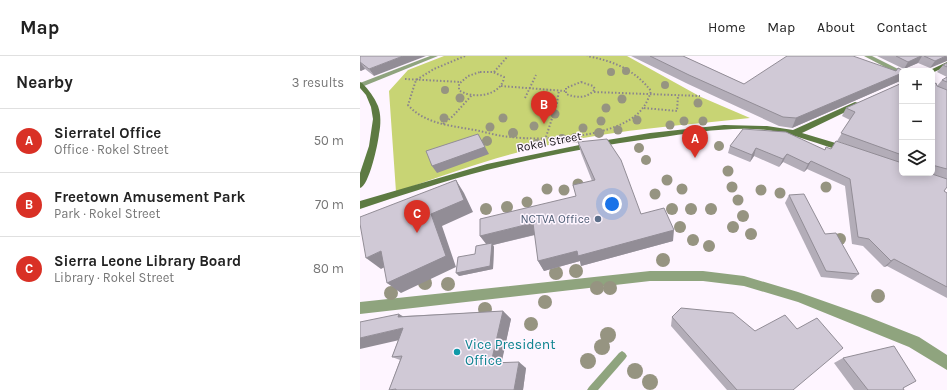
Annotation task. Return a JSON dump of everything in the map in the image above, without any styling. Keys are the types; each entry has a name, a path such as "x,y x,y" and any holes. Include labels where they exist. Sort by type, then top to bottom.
{"main road":[{"path":"935,69 947,64"},
{"path":"360,185 374,148 377,118 373,99 361,85"},
{"path":"794,133 866,100"},
{"name":"Rokel Street","path":"360,205 487,167 550,153 610,142 742,126 769,128 794,133 858,153"}],"street":[{"path":"361,85 435,56"},
{"path":"867,56 899,72"},
{"path":"360,308 650,276 703,276 744,281 798,297 866,322 914,342 947,363"}],"lane":[{"path":"592,390 622,356"}],"path":[{"path":"466,56 434,69 416,80 408,106 413,112 443,124 516,138 577,135 607,130 629,120 644,108 651,91 645,82 631,70 608,60 587,56"},
{"path":"494,72 508,56"},
{"path":"383,77 461,82 473,75 494,72 504,77 504,82 501,86 488,93 472,95 463,93 459,90 461,82"},
{"path":"525,98 536,75"},
{"path":"565,91 569,86 581,82 590,84 595,89 594,92"},
{"path":"501,86 559,90 565,91 568,96 578,98 587,97 594,92 700,96"},
{"path":"546,137 557,103 559,90"},
{"path":"443,124 453,116 472,95"},
{"path":"644,108 678,111 678,96"}],"green space":[{"path":"444,56 627,56 701,97 750,118 606,134 537,147 496,158 396,192 389,91 408,70"}],"building":[{"path":"360,56 403,56 369,69 360,62"},
{"path":"650,56 683,56 744,84 787,56 853,56 896,71 899,68 899,74 796,118 783,117"},
{"path":"896,56 921,56 908,62"},
{"path":"924,56 946,56 935,61"},
{"path":"947,77 947,82 942,80"},
{"path":"899,84 899,154 841,133 855,112 846,108"},
{"path":"935,84 937,86 947,90 947,169 935,166"},
{"path":"743,129 786,132 825,150 826,147 831,149 836,141 899,162 899,176 935,175 947,179 947,187 944,191 947,193 947,287 894,259 891,261 869,239 858,237 850,179 811,161 808,164 787,154 783,159 756,148 752,155 730,146"},
{"path":"478,134 485,147 432,166 426,151"},
{"path":"607,139 621,160 641,214 664,208 674,230 578,256 577,251 538,261 533,223 480,236 480,219 576,196 573,185 595,180 578,142"},
{"path":"456,180 464,200 431,214 446,256 387,283 381,251 366,258 360,217"},
{"path":"804,194 825,234 836,233 859,274 826,271 789,195"},
{"path":"492,243 490,266 456,273 458,257 475,254 476,246"},
{"path":"681,308 733,313 755,331 785,315 797,329 817,318 843,348 793,390 737,390 672,317"},
{"name":"Vice President Office","path":"503,311 491,363 519,362 514,390 389,390 402,356 392,357 403,328 360,338 360,322 399,314 398,317"},
{"path":"894,346 916,381 903,388 904,390 868,390 843,358"}],"place":[{"name":"Freetown Amusement Park","path":"544,124"},
{"name":"Sierratel Office","path":"695,158"},
{"name":"NCTVA Office","path":"598,219"},
{"name":"Sierra Leone Library Board","path":"417,233"},
{"name":"Vice President Office","path":"457,352"}]}
